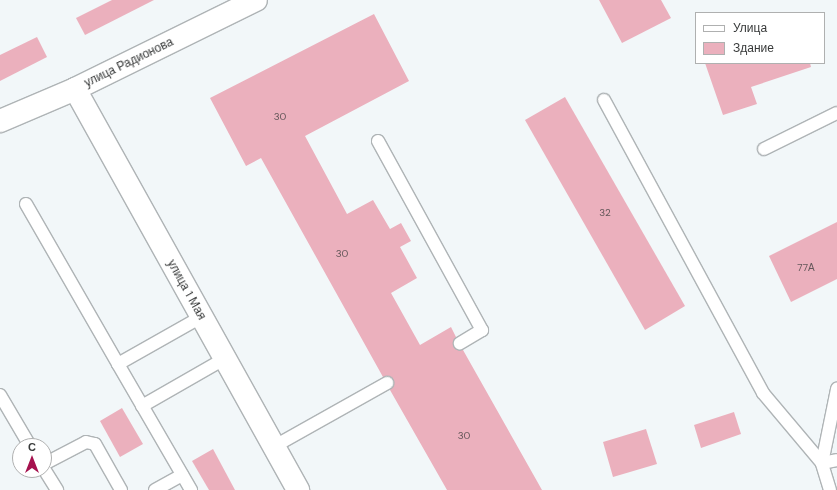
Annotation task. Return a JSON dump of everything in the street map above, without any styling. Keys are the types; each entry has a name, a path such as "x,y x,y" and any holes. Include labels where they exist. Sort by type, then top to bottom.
{"street":[{"name":"улица Радионова","path":"0,121 75,89 256,0"},
{"name":"улица 1 Мая","path":"75,89 298,490"}],"lane":[{"path":"604,100 763,394 822,463 830,490"},
{"path":"764,149 837,113"},
{"path":"378,141 482,330 460,343"},
{"path":"26,204 191,490"},
{"path":"118,364 201,317"},
{"path":"142,406 224,359"},
{"path":"273,447 387,383"},
{"path":"822,463 837,389"},
{"path":"0,395 25,438"},
{"path":"52,460 86,442 95,444 121,490"},
{"path":"822,463 837,460"},
{"path":"155,490 182,475"},
{"path":"50,478 57,490"}],"building":[{"path":"112,0 154,0 85,35 76,18"},
{"path":"599,0 661,0 671,18 622,43"},
{"path":"374,14 409,81 305,136 347,214 373,200 390,229 401,223 411,241 400,247 417,278 391,293 420,345 451,327 456,337 453,346 463,350 542,490 447,490 390,390 393,379 383,377 261,158 246,166 210,98"},
{"path":"37,37 47,57 0,81 0,55"},
{"path":"705,64 810,64 811,67 751,87 757,104 723,115"},
{"path":"565,97 685,306 645,330 525,120"},
{"path":"837,222 837,279 791,302 769,256"},
{"path":"122,408 143,444 120,457 100,421"},
{"path":"734,412 741,434 701,448 694,425"},
{"path":"646,429 657,464 613,477 603,442"},
{"path":"213,449 235,490 209,490 192,461"}]}
